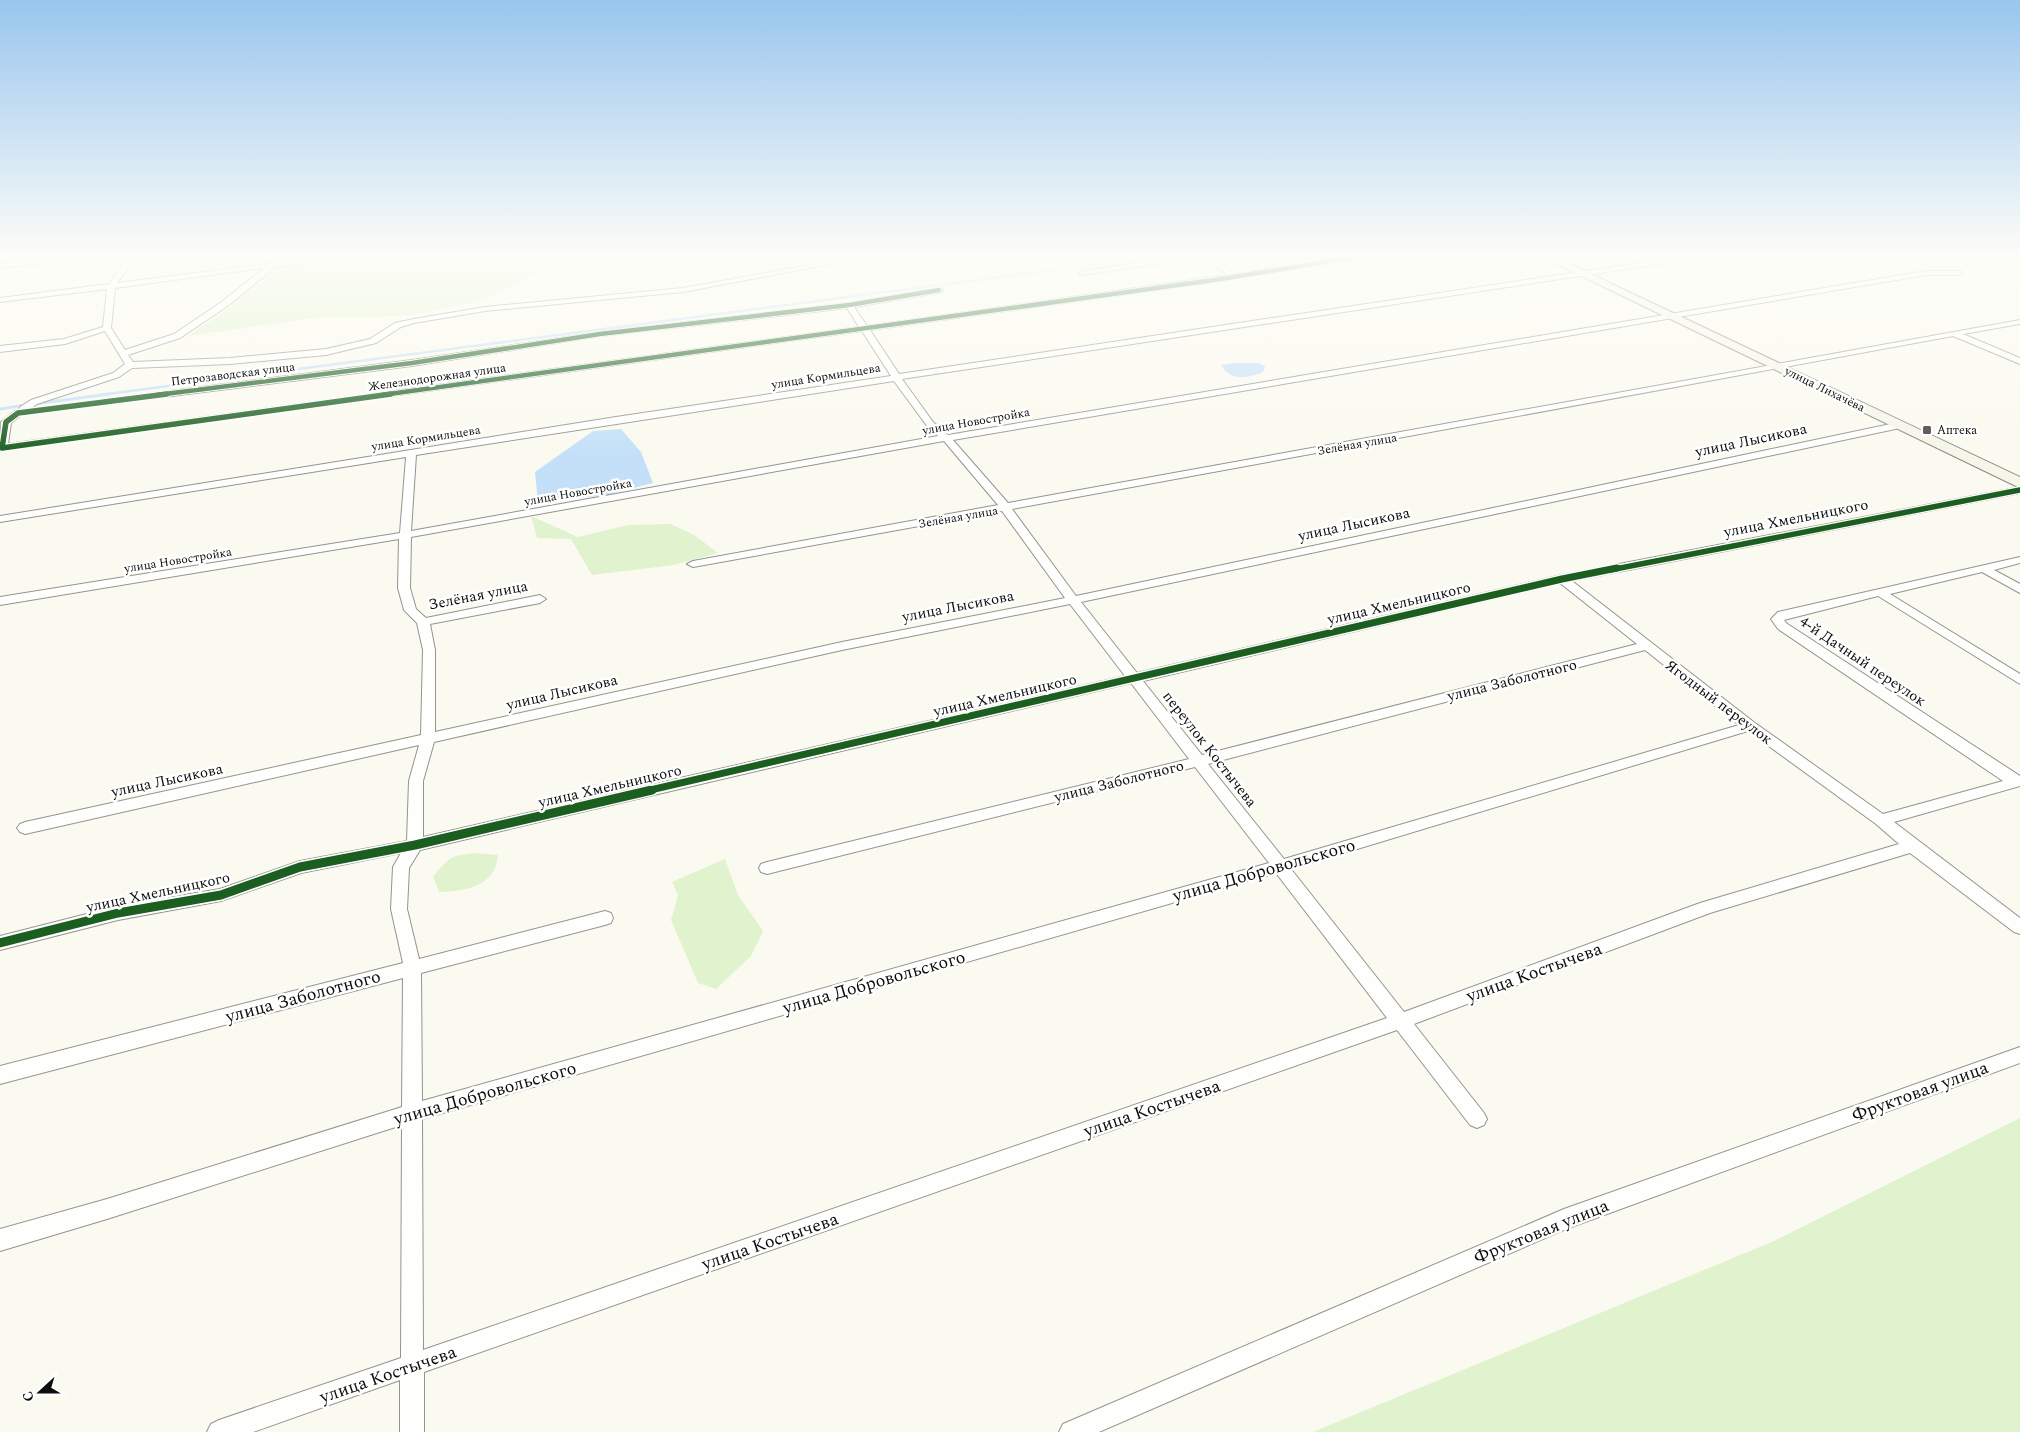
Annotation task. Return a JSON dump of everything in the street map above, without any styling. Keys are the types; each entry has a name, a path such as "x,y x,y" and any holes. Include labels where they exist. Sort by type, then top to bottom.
{"main road":[{"name":"улица Лихачёва","path":"1691,325 2020,483"}],"street":[{"path":"107,325 107,328 130,365"},
{"path":"123,354 177,336 194,325"},
{"path":"18,413 34,402 116,375 130,365 230,361 326,352 351,348 373,340 399,325"},
{"name":"Петрозаводская улица","path":"18,413 412,363 600,334 679,325"},
{"name":"переулок Костычева","path":"862,325 930,424 946,438 1006,508 1073,600 1477,1119"},
{"name":"Железнодорожная улица","path":"18,413 6,422 2,448 887,325"},
{"name":"улица Кормильцева","path":"0,518 616,420 1248,325"},
{"name":"улица Новостройка","path":"0,601 405,535 946,438 1619,325"},
{"name":"Зелёная улица","path":"693,564 2003,325"},
{"path":"0,349 65,341 107,328"},
{"path":"1953,333 2020,361"},
{"name":"улица Лысикова","path":"24,828 842,646 1073,600 1900,425"},
{"path":"411,454 405,535 404,588 410,610 423,622 429,650 428,739 416,781 415,845 401,867 399,909 412,967 412,1432"},
{"name":"улица Хмельницкого","path":"0,943 118,913 221,895 300,867 415,845 1562,579 2020,490"},
{"name":"4-й Дачный переулок","path":"2018,782 1782,626 1777,619 1782,615 1986,570 2020,560"},
{"path":"1986,570 2020,589"},
{"name":"Ягодный переулок","path":"1562,579 1750,726 1881,820"},
{"path":"1881,593 2020,680"},
{"name":"Зелёная улица","path":"423,622 540,599"},
{"name":"улица Заболотного","path":"767,868 1199,761 1646,646"},
{"name":"улица Добровольского","path":"0,1240 107,1209 412,1113 1280,866 1750,726"},
{"path":"1881,820 2018,782"},
{"path":"1881,820 1912,846 2020,927"},
{"name":"улица Костычева","path":"219,1432 1401,1021 1706,908 1912,846"},
{"name":"улица Заболотного","path":"0,1075 605,918"},
{"name":"Фруктовая улица","path":"1071,1432 1564,1219 2020,1055"}],"green space":[{"path":"205,325 266,325 188,336"},
{"path":"531,516 578,537 628,525 671,524 694,535 718,553 674,565 592,575 571,539 537,538"},
{"path":"477,853 498,855 496,866 485,881 469,888 439,892 433,877 443,865 456,856"},
{"path":"725,859 738,895 763,931 751,956 716,989 698,983 671,920 678,895 672,882"},
{"path":"2020,1118 2020,1432 1313,1432 1774,1241"}],"water":[{"path":"1259,363 1265,366 1263,372 1252,376 1240,377 1230,374 1221,365"},
{"path":"621,429 641,452 653,483 607,495 538,503 535,472 593,431"}],"waterway":[{"path":"100,395 636,325"},
{"path":"34,404 109,394"},
{"path":"0,409 25,405"}],"cycle path":[{"path":"679,325 600,334 412,363 18,413 6,422 2,448 891,325"},
{"path":"0,943 118,913 221,895 300,867 415,845 1562,579 2020,490"}],"place":[{"name":"Аптека","path":"1927,430"}]}
